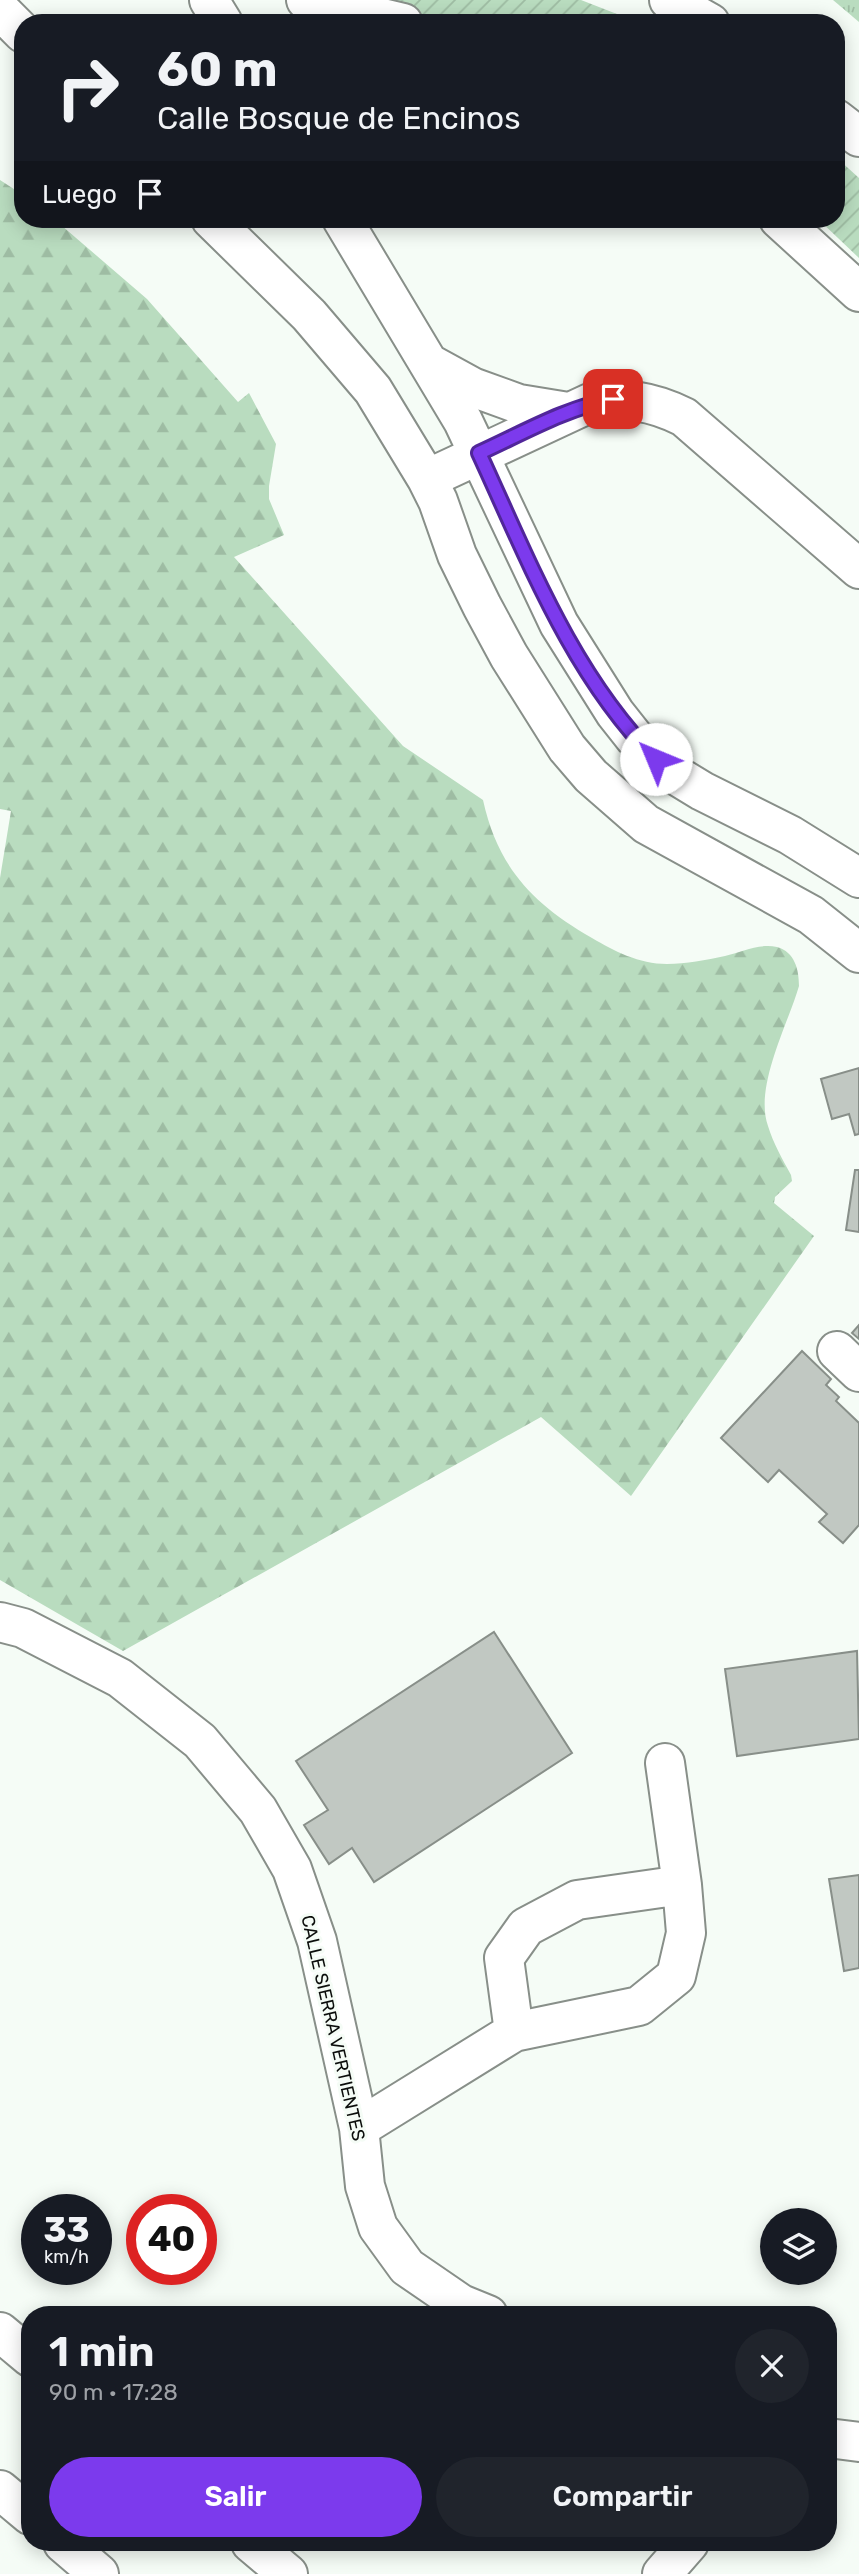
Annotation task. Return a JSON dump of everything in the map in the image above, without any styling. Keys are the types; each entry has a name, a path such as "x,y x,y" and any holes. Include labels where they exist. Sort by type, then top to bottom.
{"street":[{"path":"306,0 365,14"},
{"path":"669,0 694,14"},
{"path":"0,10 14,24"},
{"path":"845,125 859,137"},
{"path":"220,228 309,315 373,390 427,478 457,555 509,656 567,748 591,776 646,824 811,915 859,953"},
{"path":"347,228 429,363 479,453 559,624 615,713 656,759 690,784 790,835 859,878"},
{"path":"789,228 859,292"},
{"path":"429,363 472,387 519,404 568,412"},
{"path":"427,478 590,403 613,399 661,405 684,417 859,569"},
{"name":"CALLE SIERRA VERTIENTES","path":"0,1622 23,1628 120,1678 200,1741 258,1810 292,1870 317,1941 359,2128 365,2186 378,2227 407,2267 466,2306"},
{"path":"359,2128 514,2032 639,2006 676,1976 686,1933 665,1763"},
{"path":"514,2032 504,1958 526,1927 577,1900 682,1885"},
{"path":"0,2332 21,2350"},
{"path":"837,2439 859,2442"},
{"path":"0,2490 21,2508"},
{"path":"72,2551 99,2574"},
{"path":"261,2551 288,2574"},
{"path":"662,2574 682,2551"}],"green space":[{"path":"361,0 581,0 617,14 419,14"},
{"path":"833,0 859,0 859,22"},
{"path":"845,165 859,178 859,258 827,228 845,228"},
{"path":"0,180 14,189 14,228 64,228 147,299 238,402 249,393 276,444 269,499 284,535 234,557 403,746 483,800 498,845 521,882 536,897 552,912 592,938 637,959 667,964 681,963 771,946 783,949 792,957 797,968 799,986 774,1056 765,1093 765,1110 770,1132 792,1181 775,1197 774,1203 814,1236 631,1496 541,1417 123,1651 0,1580 0,878 11,811 0,809"}],"building":[{"path":"859,1068 859,1134 855,1135 849,1114 832,1119 821,1079"},
{"path":"855,1170 859,1170 859,1232 846,1230"},
{"path":"859,1325 859,1339 852,1333"},
{"path":"802,1351 831,1379 826,1385 839,1397 836,1401 859,1423 859,1525 843,1543 819,1522 827,1514 779,1470 768,1482 721,1438"},
{"path":"494,1632 572,1753 374,1882 352,1848 329,1864 304,1825 328,1810 296,1761"},
{"path":"857,1651 859,1739 737,1756 725,1669"},
{"path":"859,1875 859,1968 844,1971 829,1879"}],"route":[{"path":"613,399 590,403 479,453 559,624 615,713 656,759"}]}
